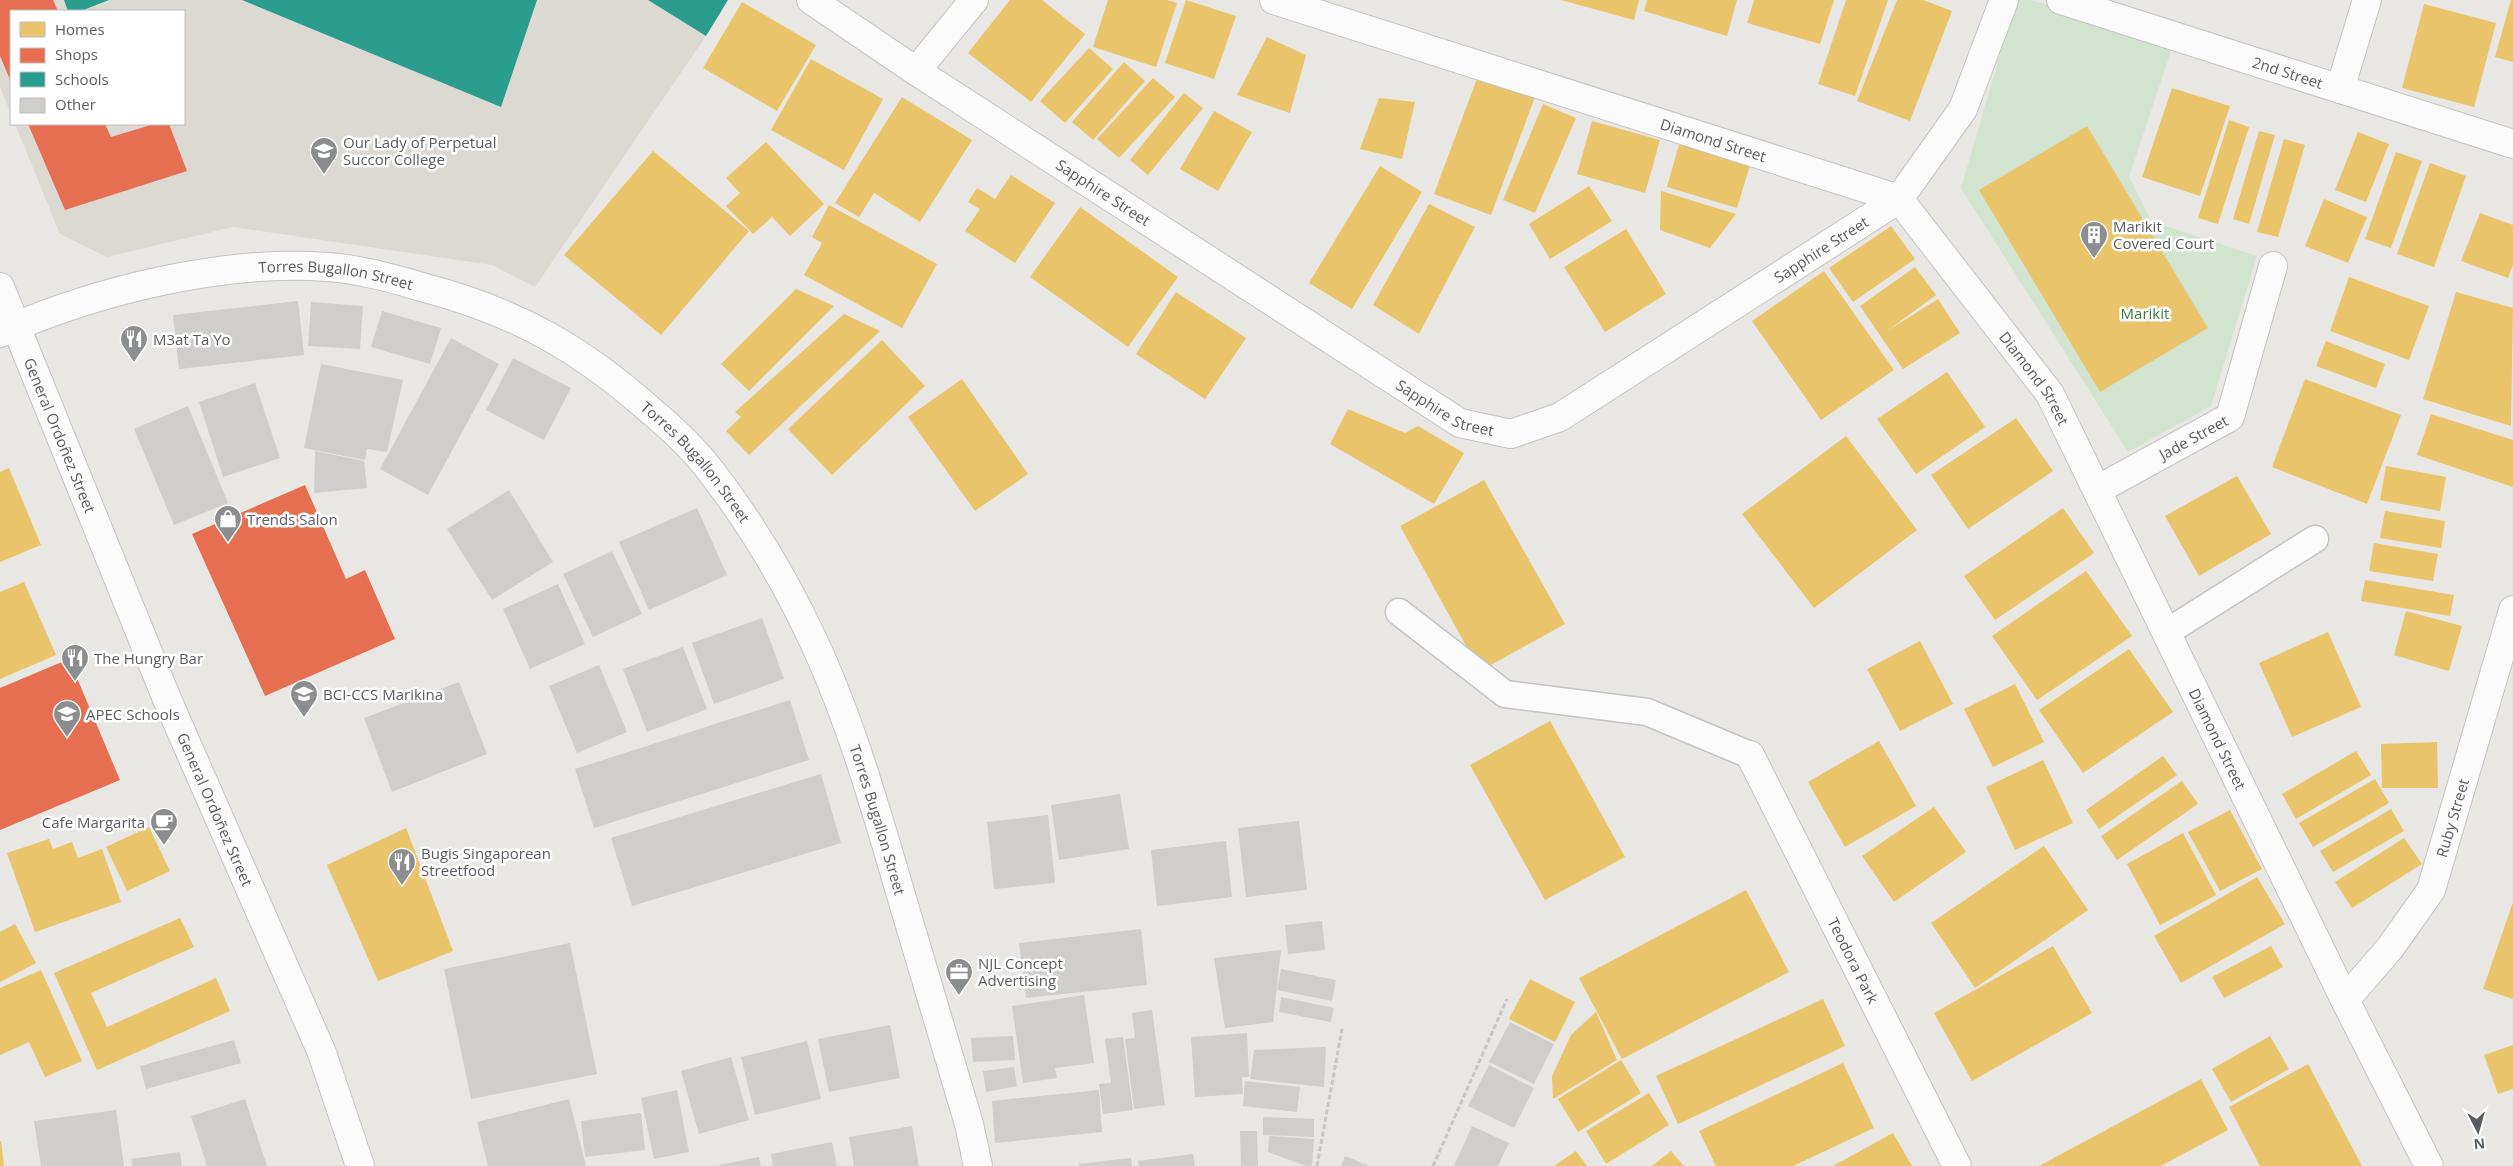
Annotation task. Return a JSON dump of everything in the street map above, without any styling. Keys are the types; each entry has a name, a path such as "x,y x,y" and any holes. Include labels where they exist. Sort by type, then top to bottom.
{"street":[{"name":"Sapphire Street","path":"811,0 916,71 1460,423 1512,434 1560,416 1899,199 1963,109 2004,0"},
{"path":"916,71 974,0"},
{"name":"Diamond Street","path":"1274,0 1899,199 2050,394 2345,1000 2429,1166"},
{"name":"2nd Street","path":"2061,0 2513,144"},
{"path":"2340,89 2367,0"},
{"name":"Torres Bugallon Street","path":"8,329 111,295 230,268 266,265 331,267 418,286 466,299 510,316 565,345 595,364 645,405 678,434 711,471 774,568 815,644 848,732 889,854 969,1124 978,1166"},
{"name":"Jade Street","path":"2097,490 2230,417 2273,266"},
{"name":"General Ordoñez Street","path":"0,287 8,329 322,1053 360,1166"},
{"name":"Ruby Street","path":"2345,1000 2390,948 2431,890 2513,610"},
{"name":"Teodora Park","path":"1750,755 1957,1166"}],"lane":[{"path":"2167,632 2315,539"},
{"path":"1399,612 1505,694 1647,712 1750,755"}],"path":[{"path":"1433,1166 1507,999"},
{"path":"1317,1166 1342,1029"}],"shaded area":[{"name":"Our Lady of Perpetual Succor College","path":"0,0 648,0 706,36 535,287 492,265 233,227 107,257 60,234 15,125 185,125 185,10 10,10 10,112 0,87"}],"green space":[{"name":"Marikit","path":"2016,0 2030,0 2174,42 2129,177 2151,221 2257,256 2211,406 2128,452 1961,188"}],"building: Homes":[{"path":"1010,0 1042,0 1085,34 1031,102 968,53"},
{"path":"1108,0 1167,0 1177,3 1156,67 1093,47"},
{"path":"1186,0 1236,16 1214,79 1165,63"},
{"path":"1561,0 1639,0 1634,20"},
{"path":"1647,0 1737,0 1727,36 1644,11"},
{"path":"1754,0 1834,0 1820,44 1747,23"},
{"path":"1846,0 1888,0 1855,96 1818,84"},
{"path":"1897,0 1923,0 1952,11 1910,121 1857,101"},
{"path":"2511,0 2513,0 2513,62 2495,57"},
{"path":"742,2 816,45 777,111 703,68"},
{"path":"2424,4 2496,23 2474,107 2402,88"},
{"path":"1267,37 1306,55 1290,113 1237,95"},
{"path":"1089,48 1113,69 1065,123 1040,101"},
{"path":"811,59 883,99 844,170 771,130"},
{"path":"1124,62 1145,81 1093,140 1072,122"},
{"path":"1478,76 1535,97 1491,215 1434,194"},
{"path":"1153,78 1175,97 1119,158 1097,139"},
{"path":"2172,88 2230,106 2200,196 2142,177"},
{"path":"1184,93 1203,108 1148,175 1130,160"},
{"path":"902,97 972,140 920,222 874,193 859,217 835,203"},
{"path":"1379,98 1415,102 1402,159 1360,149"},
{"path":"1543,104 1576,118 1535,213 1503,200"},
{"path":"1214,111 1252,132 1218,191 1180,169"},
{"path":"2229,120 2249,127 2218,224 2198,218"},
{"path":"1592,121 1660,140 1645,193 1577,174"},
{"name":"Marikit Covered Court","path":"2087,126 2208,328 2100,392 1979,190"},
{"path":"2259,131 2275,135 2249,224 2233,219"},
{"path":"2358,132 2389,144 2366,202 2335,190"},
{"path":"2284,139 2305,145 2278,237 2257,232"},
{"path":"1680,141 1751,162 1737,208 1667,187"},
{"path":"766,142 824,204 790,236 772,217 753,234 726,206 740,193 726,178"},
{"path":"653,151 749,231 661,335 564,255"},
{"path":"2396,152 2422,161 2391,248 2365,239"},
{"path":"2430,163 2466,176 2434,267 2397,254"},
{"path":"1380,166 1422,192 1352,309 1309,283"},
{"path":"1011,175 1055,203 1015,263 965,231 980,209 968,202 977,188 995,199"},
{"path":"1589,186 1612,221 1550,259 1529,224"},
{"path":"1661,191 1736,214 1710,248 1660,230"},
{"path":"2324,199 2367,217 2348,263 2305,246"},
{"path":"1429,204 1475,227 1419,334 1373,305"},
{"path":"829,205 937,264 902,328 804,275 822,243 812,237"},
{"path":"1080,207 1178,277 1128,347 1030,277"},
{"path":"2480,213 2513,225 2513,265 2508,278 2461,261"},
{"path":"1891,226 1915,259 1853,302 1829,268"},
{"path":"1626,229 1666,294 1605,332 1564,267"},
{"path":"1915,267 1936,295 1887,331 1938,299 1960,333 1903,369 1860,306"},
{"path":"1824,271 1894,370 1821,420 1752,321"},
{"path":"2349,277 2429,306 2409,360 2330,331"},
{"path":"796,289 834,306 749,391 721,364"},
{"path":"1176,292 1246,338 1205,399 1136,354"},
{"path":"2456,292 2513,308 2511,426 2423,399"},
{"path":"844,314 880,331 749,455 726,431 741,417 735,412"},
{"path":"882,340 925,386 832,475 788,429"},
{"path":"2326,341 2385,364 2376,388 2316,366"},
{"path":"1947,372 1985,427 1916,474 1877,419"},
{"path":"962,379 1028,474 975,511 908,417"},
{"path":"2305,379 2401,415 2367,504 2272,467"},
{"path":"1348,409 1405,433 1418,426 1464,453 1434,504 1330,444"},
{"path":"2431,414 2513,440 2513,487 2417,455"},
{"path":"2016,418 2053,471 1968,529 1931,475"},
{"path":"1846,436 1917,530 1814,608 1742,514"},
{"path":"2386,466 2446,477 2440,511 2380,500"},
{"path":"9,468 41,545 0,562 0,472"},
{"path":"2237,476 2271,534 2199,576 2165,516"},
{"path":"1484,480 1565,624 1480,671 1400,526"},
{"path":"2063,508 2094,553 1995,620 1964,576"},
{"path":"2385,511 2445,521 2441,548 2380,538"},
{"path":"2374,543 2438,554 2433,581 2369,571"},
{"path":"2086,571 2132,636 2037,700 1992,636"},
{"path":"2365,580 2454,595 2450,616 2361,601"},
{"path":"24,582 56,655 0,679 0,592"},
{"path":"2406,611 2462,626 2449,671 2394,655"},
{"path":"2328,632 2361,707 2292,737 2259,663"},
{"path":"1920,641 1953,704 1900,731 1867,669"},
{"path":"2129,649 2173,712 2083,773 2039,710"},
{"path":"2015,684 2044,742 1993,767 1964,709"},
{"path":"1550,721 1625,857 1545,900 1470,765"},
{"path":"1879,741 1916,806 1845,847 1808,782"},
{"path":"2437,742 2438,788 2382,788 2381,744"},
{"path":"2356,751 2371,775 2296,819 2282,794"},
{"path":"2163,756 2177,775 2099,829 2086,810"},
{"path":"2043,760 2073,823 2015,850 1986,787"},
{"path":"2375,779 2389,803 2313,847 2299,823"},
{"path":"2182,781 2198,804 2117,860 2101,836"},
{"path":"1934,807 1966,852 1894,902 1862,856"},
{"path":"2391,809 2404,831 2333,872 2320,851"},
{"path":"2230,810 2262,869 2220,891 2188,832"},
{"path":"149,827 170,871 127,891 106,847"},
{"path":"406,828 453,951 378,981 327,865"},
{"path":"2183,833 2216,895 2160,925 2127,864"},
{"path":"2404,838 2422,864 2352,908 2335,882"},
{"path":"49,839 53,849 72,842 78,858 102,849 121,902 35,932 7,853"},
{"path":"2044,846 2088,910 1975,988 1931,923"},
{"path":"2257,877 2285,924 2181,983 2154,936"},
{"path":"1746,890 1789,972 1622,1059 1579,978"},
{"path":"2513,902 2513,999 2483,989"},
{"path":"180,918 194,947 91,993 107,1027 216,978 230,1011 97,1070 54,973"},
{"path":"15,924 36,963 0,982 0,932"},
{"path":"2053,946 2092,1013 1972,1081 1934,1013"},
{"path":"2271,946 2283,967 2224,998 2212,977"},
{"path":"41,970 82,1061 45,1077 29,1042 0,1055 0,988"},
{"path":"1530,979 1575,1002 1555,1042 1509,1019"},
{"path":"1823,999 1845,1046 1678,1124 1656,1076"},
{"path":"1596,1012 1617,1060 1553,1099 1552,1076 1571,1035"},
{"path":"2270,1036 2289,1069 2231,1102 2212,1069"},
{"path":"2513,1045 2513,1089 2498,1094 2484,1055"},
{"path":"1621,1060 1641,1093 1578,1132 1558,1099"},
{"path":"1843,1063 1874,1128 1793,1166 1716,1166 1699,1131"},
{"path":"2308,1064 2362,1166 2260,1166 2229,1107"},
{"path":"2201,1079 2228,1130 2161,1166 2039,1166"},
{"path":"1649,1093 1669,1125 1606,1164 1586,1131"},
{"path":"1893,1133 1912,1166 1833,1166"},
{"path":"1,1141 4,1166 0,1166"},
{"path":"1576,1151 1587,1166 1554,1166"},
{"path":"1671,1151 1684,1166 1652,1166"}],"building: Shops":[{"path":"0,0 53,0 58,10 10,10 10,80 0,56"},
{"path":"28,125 105,125 111,137 151,125 169,125 187,171 65,210"},
{"path":"305,485 346,579 365,570 395,639 265,696 192,534"},
{"path":"69,659 120,780 0,830 0,688"}],"building: Schools":[{"path":"64,0 109,0 84,10 68,10"},
{"path":"242,0 537,0 501,107"},
{"path":"648,0 728,0 706,36"}],"building: Other":[{"path":"298,301 304,355 179,369 173,315"},
{"path":"311,302 363,306 360,349 308,346"},
{"path":"382,311 441,328 430,364 371,347"},
{"path":"451,338 499,364 428,495 380,469"},
{"path":"513,358 571,388 544,440 486,410"},
{"path":"321,364 403,380 387,452 367,449 365,460 304,448"},
{"path":"255,383 280,458 223,477 199,402"},
{"path":"188,406 228,503 174,525 134,429"},
{"path":"315,451 364,461 367,488 314,493"},
{"path":"509,490 553,562 492,600 447,529"},
{"path":"697,508 727,575 649,610 619,542"},
{"path":"612,551 642,614 593,637 563,574"},
{"path":"558,584 585,644 530,669 503,609"},
{"path":"762,618 784,679 714,704 692,643"},
{"path":"683,647 707,709 647,732 623,669"},
{"path":"599,665 627,732 577,753 549,686"},
{"path":"459,682 487,754 392,792 364,718"},
{"path":"790,700 809,760 594,828 575,769"},
{"path":"821,774 841,843 632,906 611,838"},
{"path":"1120,794 1129,849 1059,860 1051,805"},
{"path":"1048,815 1055,883 994,889 987,822"},
{"path":"1299,821 1307,890 1246,897 1238,828"},
{"path":"1226,841 1232,897 1157,906 1151,850"},
{"path":"1322,921 1325,950 1288,954 1285,925"},
{"path":"1141,929 1147,985 1026,998 1019,943"},
{"path":"570,943 597,1074 471,1099 444,969"},
{"path":"1281,950 1273,1022 1225,1028 1214,958"},
{"path":"1281,969 1336,980 1332,1001 1277,990"},
{"path":"1084,995 1094,1063 1055,1068 1057,1078 1023,1083 1012,1006"},
{"path":"1281,997 1334,1008 1331,1022 1279,1012"},
{"path":"1152,1010 1165,1105 1134,1109 1125,1039 1135,1038 1132,1013"},
{"path":"1510,1022 1554,1044 1534,1084 1489,1062"},
{"path":"890,1025 900,1078 829,1092 818,1039"},
{"path":"1247,1033 1249,1077 1242,1077 1243,1094 1195,1097 1191,1037"},
{"path":"1013,1036 1015,1060 973,1062 971,1038"},
{"path":"1123,1037 1133,1110 1103,1114 1099,1084 1111,1083 1105,1039"},
{"path":"234,1040 241,1063 146,1089 140,1066"},
{"path":"807,1041 821,1099 755,1115 741,1057"},
{"path":"1326,1047 1324,1087 1250,1079 1254,1050"},
{"path":"731,1057 749,1120 699,1134 681,1071"},
{"path":"1489,1065 1534,1088 1514,1128 1468,1106"},
{"path":"1014,1067 1017,1086 986,1092 983,1071"},
{"path":"1245,1081 1300,1087 1297,1112 1243,1106"},
{"path":"677,1090 689,1152 654,1159 641,1098"},
{"path":"1099,1090 1102,1132 995,1143 992,1101"},
{"path":"245,1099 267,1166 207,1166 191,1116"},
{"path":"569,1099 586,1166 488,1166 477,1122"},
{"path":"116,1110 124,1166 41,1166 34,1121"},
{"path":"641,1113 645,1150 585,1157 581,1121"},
{"path":"1263,1117 1314,1119 1314,1137 1263,1135"},
{"path":"912,1126 919,1166 854,1166 849,1137"},
{"path":"1472,1126 1509,1143 1498,1166 1454,1166"},
{"path":"1240,1131 1257,1131 1258,1166 1241,1166"},
{"path":"1269,1136 1314,1139 1312,1166 1306,1166 1268,1152"},
{"path":"832,1142 837,1166 773,1166 771,1154"},
{"path":"180,1152 182,1166 133,1166 131,1159"},
{"path":"1193,1154 1195,1166 1139,1166 1138,1161"},
{"path":"1345,1156 1369,1166 1341,1166"},
{"path":"759,1157 761,1166 719,1166 719,1165"},
{"path":"1131,1158 1132,1166 1079,1166 1078,1164"}],"place":[{"name":"Our Lady of Perpetual Succor College","path":"324,175"},
{"name":"Marikit Covered Court","path":"2094,259"},
{"name":"M3at Ta Yo","path":"134,363"},
{"name":"Trends Salon","path":"228,543"},
{"name":"The Hungry Bar","path":"75,682"},
{"name":"BCI-CCS Marikina","path":"304,718"},
{"name":"APEC Schools","path":"67,738"},
{"name":"Cafe Margarita","path":"164,846"},
{"name":"Bugis Singaporean Streetfood","path":"402,886"},
{"name":"NJL Concept Advertising","path":"959,996"}]}
